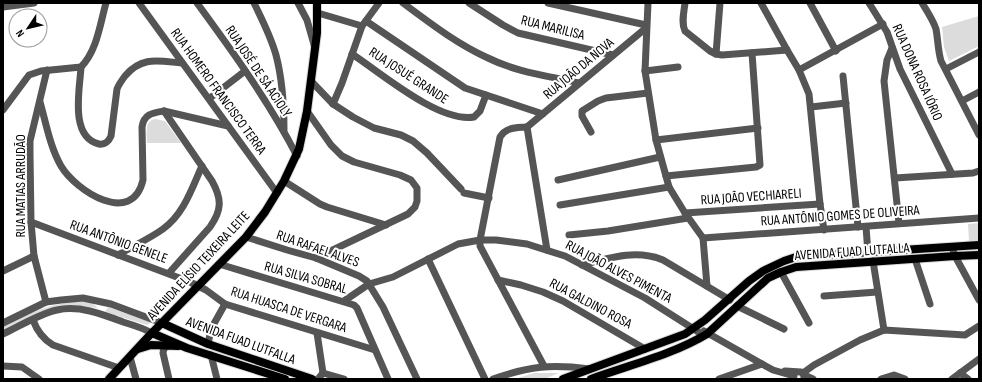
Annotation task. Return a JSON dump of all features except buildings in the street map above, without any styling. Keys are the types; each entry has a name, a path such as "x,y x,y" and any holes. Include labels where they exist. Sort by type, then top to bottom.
{"main road":[{"name":"AVENIDA ELÍSIO TEIXEIRA LEITE","path":"109,379 198,285 246,237 278,193 296,156 302,139 317,33 317,3"},
{"name":"AVENIDA FUAD LUTFALLA","path":"563,379 672,339 695,328 730,300 749,281 764,271 796,257 979,246"},
{"name":"AVENIDA FUAD LUTFALLA","path":"591,379 688,345 708,334 768,278 796,267 955,256 979,256"},
{"name":"AVENIDA FUAD LUTFALLA","path":"162,323 208,344 312,379"},
{"name":"AVENIDA FUAD LUTFALLA","path":"152,333 186,348 285,379"},
{"path":"137,349 151,345 170,345 186,348"},
{"path":"236,363 240,360 241,356"}],"street":[{"path":"3,8 34,3"},
{"path":"3,110 28,76 35,72 81,67 86,62 94,46 106,3"},
{"name":"RUA HOMERO FRANCISCO TERRA","path":"139,3 182,63 210,98 228,126 278,193"},
{"name":"RUA JOSÉ DE SÁ ACIOLY","path":"197,3 284,130 296,156"},
{"path":"254,3 266,27 276,54 284,114 284,130"},
{"path":"298,3 307,20 315,48"},
{"path":"333,104 364,24 379,3"},
{"path":"403,3 465,46 488,58 518,69 579,83"},
{"name":"RUA MARILISA","path":"469,3 512,31 613,55"},
{"path":"548,3 646,27"},
{"path":"648,3 645,70 656,140 669,187 686,216 703,238 706,286"},
{"path":"685,3 683,22 685,31 716,54 787,50"},
{"path":"716,54 720,3"},
{"path":"762,3 799,70 809,94 824,230"},
{"path":"810,3 836,51"},
{"name":"RUA DONA ROSA IÓRIO","path":"869,3 883,24 900,69 952,174"},
{"path":"923,3 934,22 939,54 978,132"},
{"path":"318,13 364,24 458,84 473,91 543,114"},
{"path":"799,70 883,24"},
{"name":"RUA JOÃO DA NOVA","path":"526,127 646,27"},
{"path":"892,47 887,60 884,81 899,223"},
{"path":"666,176 758,166 761,163 752,52"},
{"path":"946,69 979,52"},
{"name":"RUA JOSUÉ GRANDE","path":"352,54 413,96 446,114 474,117 480,111 486,95"},
{"path":"81,67 78,106 80,125 88,137 101,144 107,142 111,136 117,89 130,70 136,65 151,61 182,63"},
{"path":"645,70 678,67"},
{"name":"RUA MATIAS ARRUDÃO","path":"46,302 34,256 31,222 30,141 47,70"},
{"path":"210,98 245,71"},
{"path":"843,76 858,227"},
{"path":"311,81 333,104 353,117 374,128 401,135 413,141 427,153 463,191 489,198"},
{"path":"962,101 979,92"},
{"path":"591,132 582,116 582,111 606,98 648,93"},
{"path":"40,102 56,156 66,174 90,193 103,200 116,203 129,200 138,192 143,180 143,121 148,116 156,112 164,111 228,126"},
{"path":"811,107 846,103"},
{"path":"164,111 202,166 216,189 219,199 219,212 216,219 168,273"},
{"path":"307,111 331,145 342,156 354,162 407,177 417,188 418,194 415,207 408,214 316,258"},
{"path":"544,366 481,249 480,240 500,137 511,128 526,127 547,250"},
{"path":"656,140 758,128"},
{"path":"558,180 660,157"},
{"path":"118,255 157,233 175,218 182,209 202,166"},
{"path":"895,178 979,172"},
{"path":"284,181 327,207 386,224"},
{"path":"560,205 669,187"},
{"name":"RUA JOÃO VECHIARELI","path":"569,235 608,231 686,216 820,204"},
{"name":"RUA ANTÔNIO GOMES DE OLIVEIRA","path":"703,238 979,218"},
{"name":"RUA ANTÔNIO GENELE","path":"31,222 198,285"},
{"path":"866,227 868,253"},
{"name":"RUA RAFAEL ALVES","path":"246,237 316,258 359,276 367,281 386,314 417,379"},
{"name":"RUA JOÃO ALVES PIMENTA","path":"344,301 369,284 393,277 458,244 480,240 512,241 565,256 645,298 695,328 702,329 708,334 769,368 813,379"},
{"path":"952,247 955,256 979,300"},
{"path":"582,265 634,254 644,254 663,260 730,300"},
{"path":"3,271 34,256"},
{"path":"428,259 485,379"},
{"path":"915,259 930,304"},
{"path":"872,262 884,330"},
{"name":"RUA SILVA SOBRAL","path":"219,264 344,301 356,306 388,379"},
{"path":"781,272 808,323"},
{"name":"RUA GALDINO ROSA","path":"498,280 521,284 562,300 645,349"},
{"name":"RUA HUASCA DE VERGARA","path":"198,285 225,304 374,350"},
{"path":"824,296 878,292"},
{"path":"3,323 46,302 83,298 105,303 162,323"},
{"path":"101,314 105,303"},
{"path":"208,344 211,329 225,304"},
{"path":"737,306 784,329"},
{"path":"3,334 56,310 66,308 81,309 101,314 152,333"},
{"path":"32,320 43,338 53,345 119,368"},
{"path":"798,376 814,365 853,343 884,330 965,335 979,326"},
{"path":"317,333 323,373 318,379"},
{"path":"169,379 163,353 164,348 170,345"},
{"path":"211,356 217,379"},
{"path":"130,358 136,379"},
{"path":"952,379 979,359"},
{"path":"719,379 762,364"},
{"path":"3,366 22,367 39,379"},
{"name":"AVENIDA FUAD LUTFALLA","path":"493,379 521,370 544,366 590,369"},
{"path":"323,373 344,379"},
{"path":"960,373 968,379"},
{"path":"881,379 894,375 905,379"}],"shaded area":[{"path":"979,16 979,46 949,61 944,47 942,27"},
{"path":"155,119 165,121 181,143 147,143 149,122"},
{"path":"979,223 979,241 969,241 968,224"},
{"path":"83,301 92,303 98,308 73,305 3,330 3,326 42,309 61,304"},
{"path":"108,307 151,322 147,325 105,312"},
{"path":"534,373 559,373 544,379 515,379"}]}
